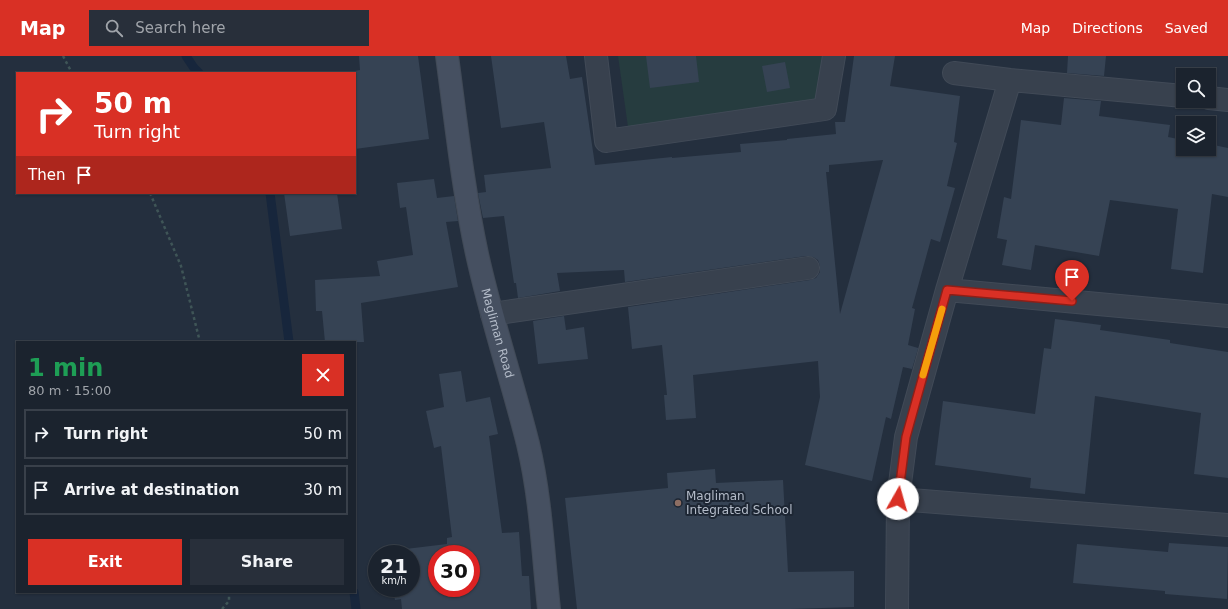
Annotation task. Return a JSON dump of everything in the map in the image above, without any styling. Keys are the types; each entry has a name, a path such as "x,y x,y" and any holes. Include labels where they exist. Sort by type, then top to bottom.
{"street":[{"name":"Magliman Road","path":"447,56 467,200 477,253 492,314 528,444 536,483 549,609"},
{"path":"596,56 606,141 825,110 834,56"},
{"path":"954,72 1010,80 1176,95"},
{"path":"898,609 898,499 906,437 947,290 1010,80"},
{"path":"1216,99 1228,100"},
{"path":"492,314 808,268"},
{"path":"947,290 1228,316"},
{"path":"898,499 1228,525"}],"path":[{"path":"63,56 71,72"},
{"path":"150,194 181,266 200,341"},
{"path":"222,609 229,601 229,593"}],"green space":[{"path":"618,56 823,56 816,100 628,127"}],"building":[{"path":"359,56 418,56 429,139 356,149 355,71 360,70"},
{"path":"491,56 566,56 570,79 582,77 595,165 741,152 740,144 836,134 835,122 845,122 854,56 895,56 890,86 960,96 954,142 957,143 947,186 955,188 940,242 931,239 912,308 915,309 908,345 918,349 912,369 903,367 891,419 886,417 872,481 805,465 820,397 818,361 693,375 696,418 666,420 664,395 667,395 662,345 632,349 628,307 810,280 816,278 820,272 818,260 813,257 806,256 625,282 624,270 557,273 560,291 518,298 516,283 514,283 504,216 483,218 478,193 486,192 484,175 551,168 544,122 501,128","holes":["883,160 840,314 826,172 829,172 829,165"]},
{"path":"646,56 696,56 699,82 650,88"},
{"path":"1068,56 1106,56 1104,76 1067,73"},
{"path":"785,62 790,88 767,92 762,66"},
{"path":"1064,98 1101,101 1099,116 1170,125 1168,137 1176,139 1176,156 1216,156 1216,145 1228,148 1228,197 1212,194 1203,273 1171,269 1178,209 1110,200 1099,256 1035,245 1031,270 1002,265 1007,240 997,238 1004,197 1011,199 1021,120 1061,125"},
{"path":"434,179 437,198 454,196 458,221 446,222 458,287 361,303 364,342 325,341 322,311 316,311 315,280 380,276 377,261 413,255 406,207 400,208 397,183"},
{"path":"284,194 337,194 342,229 290,236"},
{"path":"564,316 566,330 584,327 588,359 538,364 533,321"},
{"path":"1055,319 1101,325 1100,330 1170,340 1170,343 1228,352 1228,478 1194,474 1201,413 1095,396 1085,494 1030,488 1031,478 935,465 943,401 1035,414 1044,348 1051,349"},
{"path":"461,371 466,402 490,397 498,434 489,436 502,533 519,532 522,576 529,576 531,609 402,609 401,599 395,600 394,597 420,597 420,547 428,546 428,597 480,597 480,545 439,545 447,544 447,538 452,537 441,446 434,448 426,411 444,407 439,374"},
{"path":"715,469 716,483 783,480 788,572 854,571 854,607 791,609 577,609 565,498 668,488 667,473"},
{"path":"1169,543 1228,547 1227,599 1165,594 1165,591 1073,583 1077,544 1168,552"}],"waterway":[{"path":"186,56 198,72"},
{"path":"270,194 289,341"},
{"path":"354,593 356,609"}],"slow traffic":[{"path":"923,375 942,309"}],"place":[{"name":"Magliman Integrated School","path":"678,503"}],"route":[{"path":"898,499 906,437 947,290 1072,301"}]}
